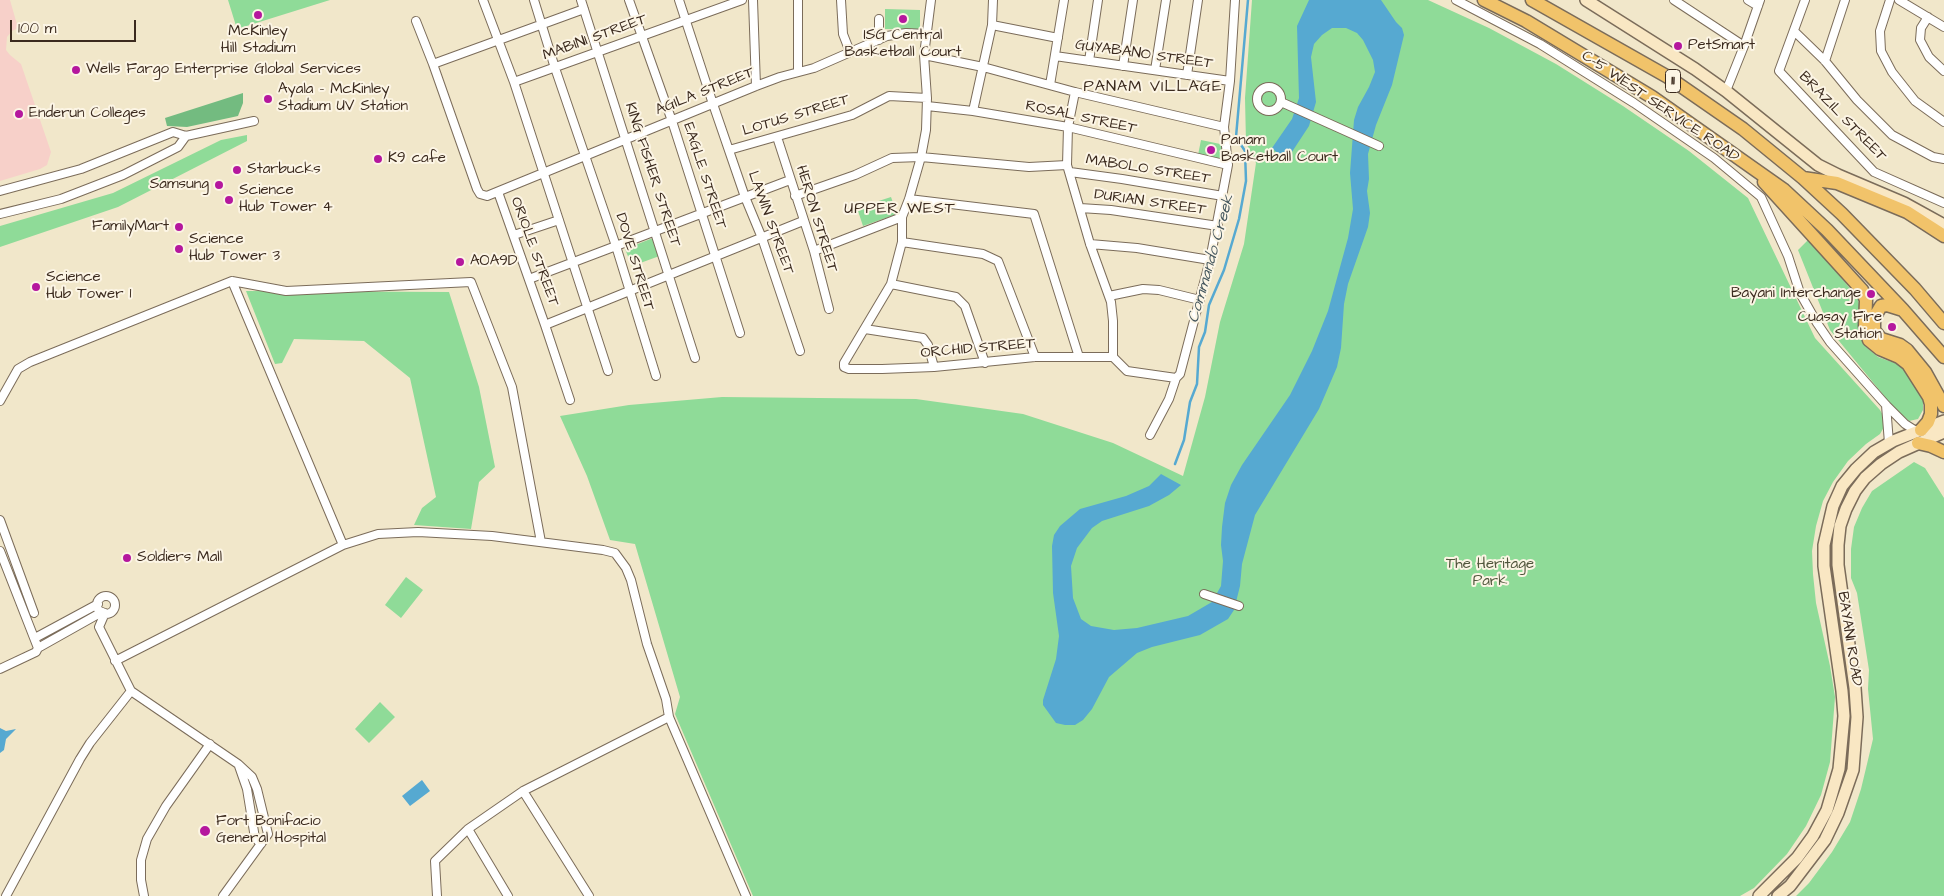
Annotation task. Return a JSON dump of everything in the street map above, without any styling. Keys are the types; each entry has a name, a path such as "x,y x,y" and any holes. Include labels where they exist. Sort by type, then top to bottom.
{"main road":[{"name":"11","path":"1484,0 1533,26 1652,97 1784,190 1827,230 1903,310 1944,358"},
{"name":"11","path":"1532,0 1668,77 1743,129 1820,194 1915,288 1944,323"},
{"path":"1594,2 1726,91 1818,165 1904,202 1944,225"},
{"path":"1741,159 1860,286 1866,300 1865,326 1869,340 1880,349 1899,357 1908,364 1932,404 1928,422 1919,435 1931,446 1944,452"},
{"path":"1803,178 1837,184 1881,201 1917,218 1944,236"},
{"path":"1806,210 1820,194"},
{"path":"1903,310 1886,305 1881,306 1874,318 1874,330 1881,339 1900,345 1907,350 1926,372 1944,406"},
{"name":"BAYANI ROAD","path":"1778,896 1790,886 1825,840 1847,792 1853,770 1857,717 1855,688 1838,574 1840,526 1855,491 1865,478 1919,435 1944,421"},
{"name":"BAYANI ROAD","path":"1758,896 1781,876 1813,836 1827,810 1839,770 1844,716 1842,691 1825,585 1824,545 1833,506 1842,486 1867,458 1889,443 1919,435 1944,432"}],"street":[{"path":"483,0 499,39 545,173 586,308 608,372"},
{"name":"DOVE STREET","path":"534,0 555,68 616,246 656,376"},
{"name":"KING FISHER STREET","path":"581,0 695,358"},
{"name":"EAGLE STREET","path":"629,0 672,120 740,333"},
{"name":"LAWIN STREET","path":"679,0 713,104 745,197 762,238 800,352"},
{"name":"MABINI STREET","path":"514,82 742,0"},
{"path":"753,0 756,86"},
{"path":"798,0 798,72"},
{"path":"842,0 843,34 850,52"},
{"path":"931,0 924,55 927,102 926,130 921,157 910,199 902,217 902,242 891,284 865,329 923,338 928,345 934,367"},
{"path":"972,111 992,25 993,0"},
{"path":"1050,85 1064,0"},
{"path":"1089,61 1098,0"},
{"path":"1123,66 1133,0"},
{"path":"1156,70 1166,0"},
{"path":"1187,75 1198,0"},
{"path":"1150,434 1169,399 1178,376 1200,300 1218,226 1228,164 1224,127 1230,81 1235,0"},
{"name":"C-5 WEST SERVICE ROAD","path":"1456,0 1540,44 1634,103 1714,158 1760,197 1788,256 1800,293 1817,323 1830,342 1886,405 1919,435"},
{"path":"1674,0 1744,46"},
{"path":"1726,91 1759,3 1748,0"},
{"path":"1805,0 1794,31 1825,61 1857,100 1892,135 1933,157 1944,159"},
{"path":"1825,61 1845,0"},
{"path":"1890,0 1880,31 1881,51 1892,72 1915,101 1944,122"},
{"path":"1899,0 1944,27"},
{"path":"433,64 584,9"},
{"path":"1928,18 1921,28 1920,40 1929,57 1944,71"},
{"path":"878,19 880,40"},
{"name":"ORIOLE STREET","path":"416,21 477,189 480,194 487,196 498,192 570,400"},
{"path":"992,25 1058,38"},
{"name":"BRAZIL STREET","path":"1794,31 1779,71 1874,172 1944,203"},
{"name":"AGILA STREET","path":"498,192 756,86 814,68 880,40 906,33 926,34"},
{"path":"924,55 983,66 1075,92 1116,100 1224,127"},
{"name":"GUYABANO STREET","path":"1055,56 1230,81"},
{"path":"1075,92 1068,127 1068,168 1090,244 1109,296 1113,321 1113,358 1127,371 1178,376"},
{"name":"LOTUS STREET","path":"729,150 852,115 889,96 927,102"},
{"name":"ROSAL STREET","path":"927,102 1068,127 1228,164"},
{"path":"1282,103 1379,146"},
{"path":"0,191 76,170 173,132 186,136 254,121"},
{"path":"0,214 61,199 123,175 178,147 186,136"},
{"name":"HERON STREET","path":"777,137 814,251 829,309"},
{"name":"MABOLO STREET","path":"795,196 855,175 892,158 921,157 1029,167 1068,168 1223,196"},
{"path":"529,279 790,180"},
{"path":"910,199 1034,214 1079,357"},
{"name":"DURIAN STREET","path":"1080,208 1111,210 1218,226"},
{"path":"814,251 902,217"},
{"path":"514,235 559,220"},
{"path":"545,325 804,221"},
{"path":"902,242 983,254 998,261 1035,358"},
{"path":"1090,244 1138,248 1210,260"},
{"path":"232,281 343,545"},
{"path":"0,401 18,369 30,362 170,304 232,281 286,290 471,282 512,387 541,542"},
{"path":"891,284 956,297 965,306 985,363"},
{"path":"1109,296 1143,289 1159,290 1200,300"},
{"name":"ORCHID STREET","path":"865,329 844,363 844,367 849,369 882,369 934,367 1035,358 1113,358"},
{"path":"1886,405 1889,443"},
{"path":"0,520 34,613"},
{"path":"115,661 343,545 378,534 391,532 492,536 614,553 626,568 631,580 647,644 666,699 669,717 746,896"},
{"path":"0,551 38,648"},
{"path":"1204,594 1239,606"},
{"path":"0,669 36,652 38,648 103,613 113,611 115,606 114,600 106,596 100,599 98,604 35,638"},
{"path":"98,604 103,613 99,627 131,691 210,744 252,776 268,834 223,896"},
{"path":"6,896 80,759 90,743 131,691"},
{"path":"437,896 435,861 468,829 523,791 669,717"},
{"path":"144,896 141,880 141,860 147,839 166,806 210,744"},
{"path":"1841,744 1856,746"},
{"path":"238,764 247,789 255,838 261,844"},
{"path":"523,791 589,896"},
{"path":"468,829 508,896"},
{"path":"1781,876 1790,886"}],"shaded area":[{"name":"Enderun Colleges","path":"0,0 10,0 18,28 7,37 6,50 21,64 51,152 47,165 40,169 0,181"}],"green space":[{"name":"McKinley Hill Stadium","path":"228,0 330,0 237,29"},
{"name":"The Heritage Park","path":"1252,0 1428,0 1489,28 1556,64 1623,106 1689,151 1748,198 1815,338 1880,410 1885,419 1884,427 1880,434 1848,461 1833,482 1823,501 1816,526 1812,551 1816,603 1835,697 1830,762 1821,795 1806,826 1787,854 1754,888 1740,896 753,896 675,714 680,697 635,544 610,540 587,476 560,416 629,405 722,397 916,399 1023,414 1113,443 1183,476 1205,397 1220,322 1244,244 1256,163 1246,143 1245,98"},
{"name":"ISG Central Basketball Court","path":"885,9 920,10 920,30 885,29"},
{"path":"243,93 243,103 238,116 187,127 167,126 165,118"},
{"path":"247,135 247,141 118,207 0,247 0,226 113,193 221,140"},
{"name":"Panam Basketball Court","path":"1201,140 1225,145 1222,160 1198,155"},
{"path":"891,197 897,214 863,226 857,208"},
{"path":"658,236 665,254 632,266 625,249"},
{"path":"1809,239 1858,298 1865,346 1878,357 1900,365 1923,397 1923,410 1918,419 1909,421 1894,408 1830,330 1798,250"},
{"path":"246,291 449,292 479,387 495,467 479,482 471,529 414,525 422,508 436,497 410,378 364,341 294,339 282,363 275,364"},
{"path":"1914,462 1925,468 1944,498 1944,896 1796,896 1809,883 1832,852 1850,822 1861,789 1873,739 1868,689 1869,670 1857,593 1851,578 1851,549 1854,527 1872,491"},
{"path":"406,577 423,590 401,618 385,605"},
{"path":"380,702 395,717 369,743 355,729"}],"water":[{"path":"1309,0 1381,0 1402,28 1404,35 1392,85 1376,125 1368,154 1369,179 1367,191 1370,213 1368,227 1348,284 1337,367 1319,409 1255,515 1242,564 1240,586 1234,610 1228,619 1200,635 1152,647 1137,653 1109,677 1092,709 1083,720 1075,725 1056,723 1043,705 1056,659 1059,636 1053,593 1052,546 1054,535 1060,526 1080,509 1126,496 1149,486 1161,474 1181,485 1169,495 1149,506 1102,521 1092,528 1077,548 1071,566 1073,598 1081,619 1091,626 1114,630 1137,628 1188,616 1212,602 1221,586 1223,561 1221,545 1222,527 1225,503 1231,485 1242,465 1290,395 1312,351 1328,311 1348,238 1353,209 1350,173 1354,120 1358,107 1375,72 1373,60 1363,40 1357,33 1346,28 1332,28 1322,35 1314,44 1311,57 1316,102 1309,126 1286,161 1272,148 1292,119 1299,98 1297,26"},
{"path":"0,728 6,731 16,729 6,739 4,750 0,753"},
{"path":"422,780 430,791 410,806 402,796"}],"waterway":[{"name":"Commando Creek","path":"1175,464 1184,440 1190,402 1197,384 1199,347 1205,332 1209,305 1224,270 1239,219 1246,181 1245,151 1236,137 1248,0"}],"place":[{"name":"McKinley Hill Stadium","path":"258,15"},
{"name":"ISG Central Basketball Court","path":"903,19"},
{"name":"PetSmart","path":"1678,46"},
{"name":"Wells Fargo Enterprise Global Services","path":"76,70"},
{"name":"Ayala - McKinley Stadium UV Station","path":"268,99"},
{"name":"Enderun Colleges","path":"19,114"},
{"name":"Panam Basketball Court","path":"1211,150"},
{"name":"K9 cafe","path":"378,159"},
{"name":"Starbucks","path":"237,170"},
{"name":"Samsung","path":"219,185"},
{"name":"Science Hub Tower 4","path":"229,200"},
{"name":"FamilyMart","path":"179,227"},
{"name":"Science Hub Tower 3","path":"179,249"},
{"name":"AOA9D","path":"460,262"},
{"name":"Science Hub Tower 1","path":"36,287"},
{"name":"Bayani Interchange","path":"1871,294"},
{"name":"Cuasay Fire Station","path":"1892,327"},
{"name":"Soldiers Mall","path":"127,558"},
{"name":"Fort Bonifacio General Hospital","path":"205,831"}],"district":[{"name":"PANAM VILLAGE","path":"1153,88"},
{"name":"UPPER WEST","path":"900,210"}]}
